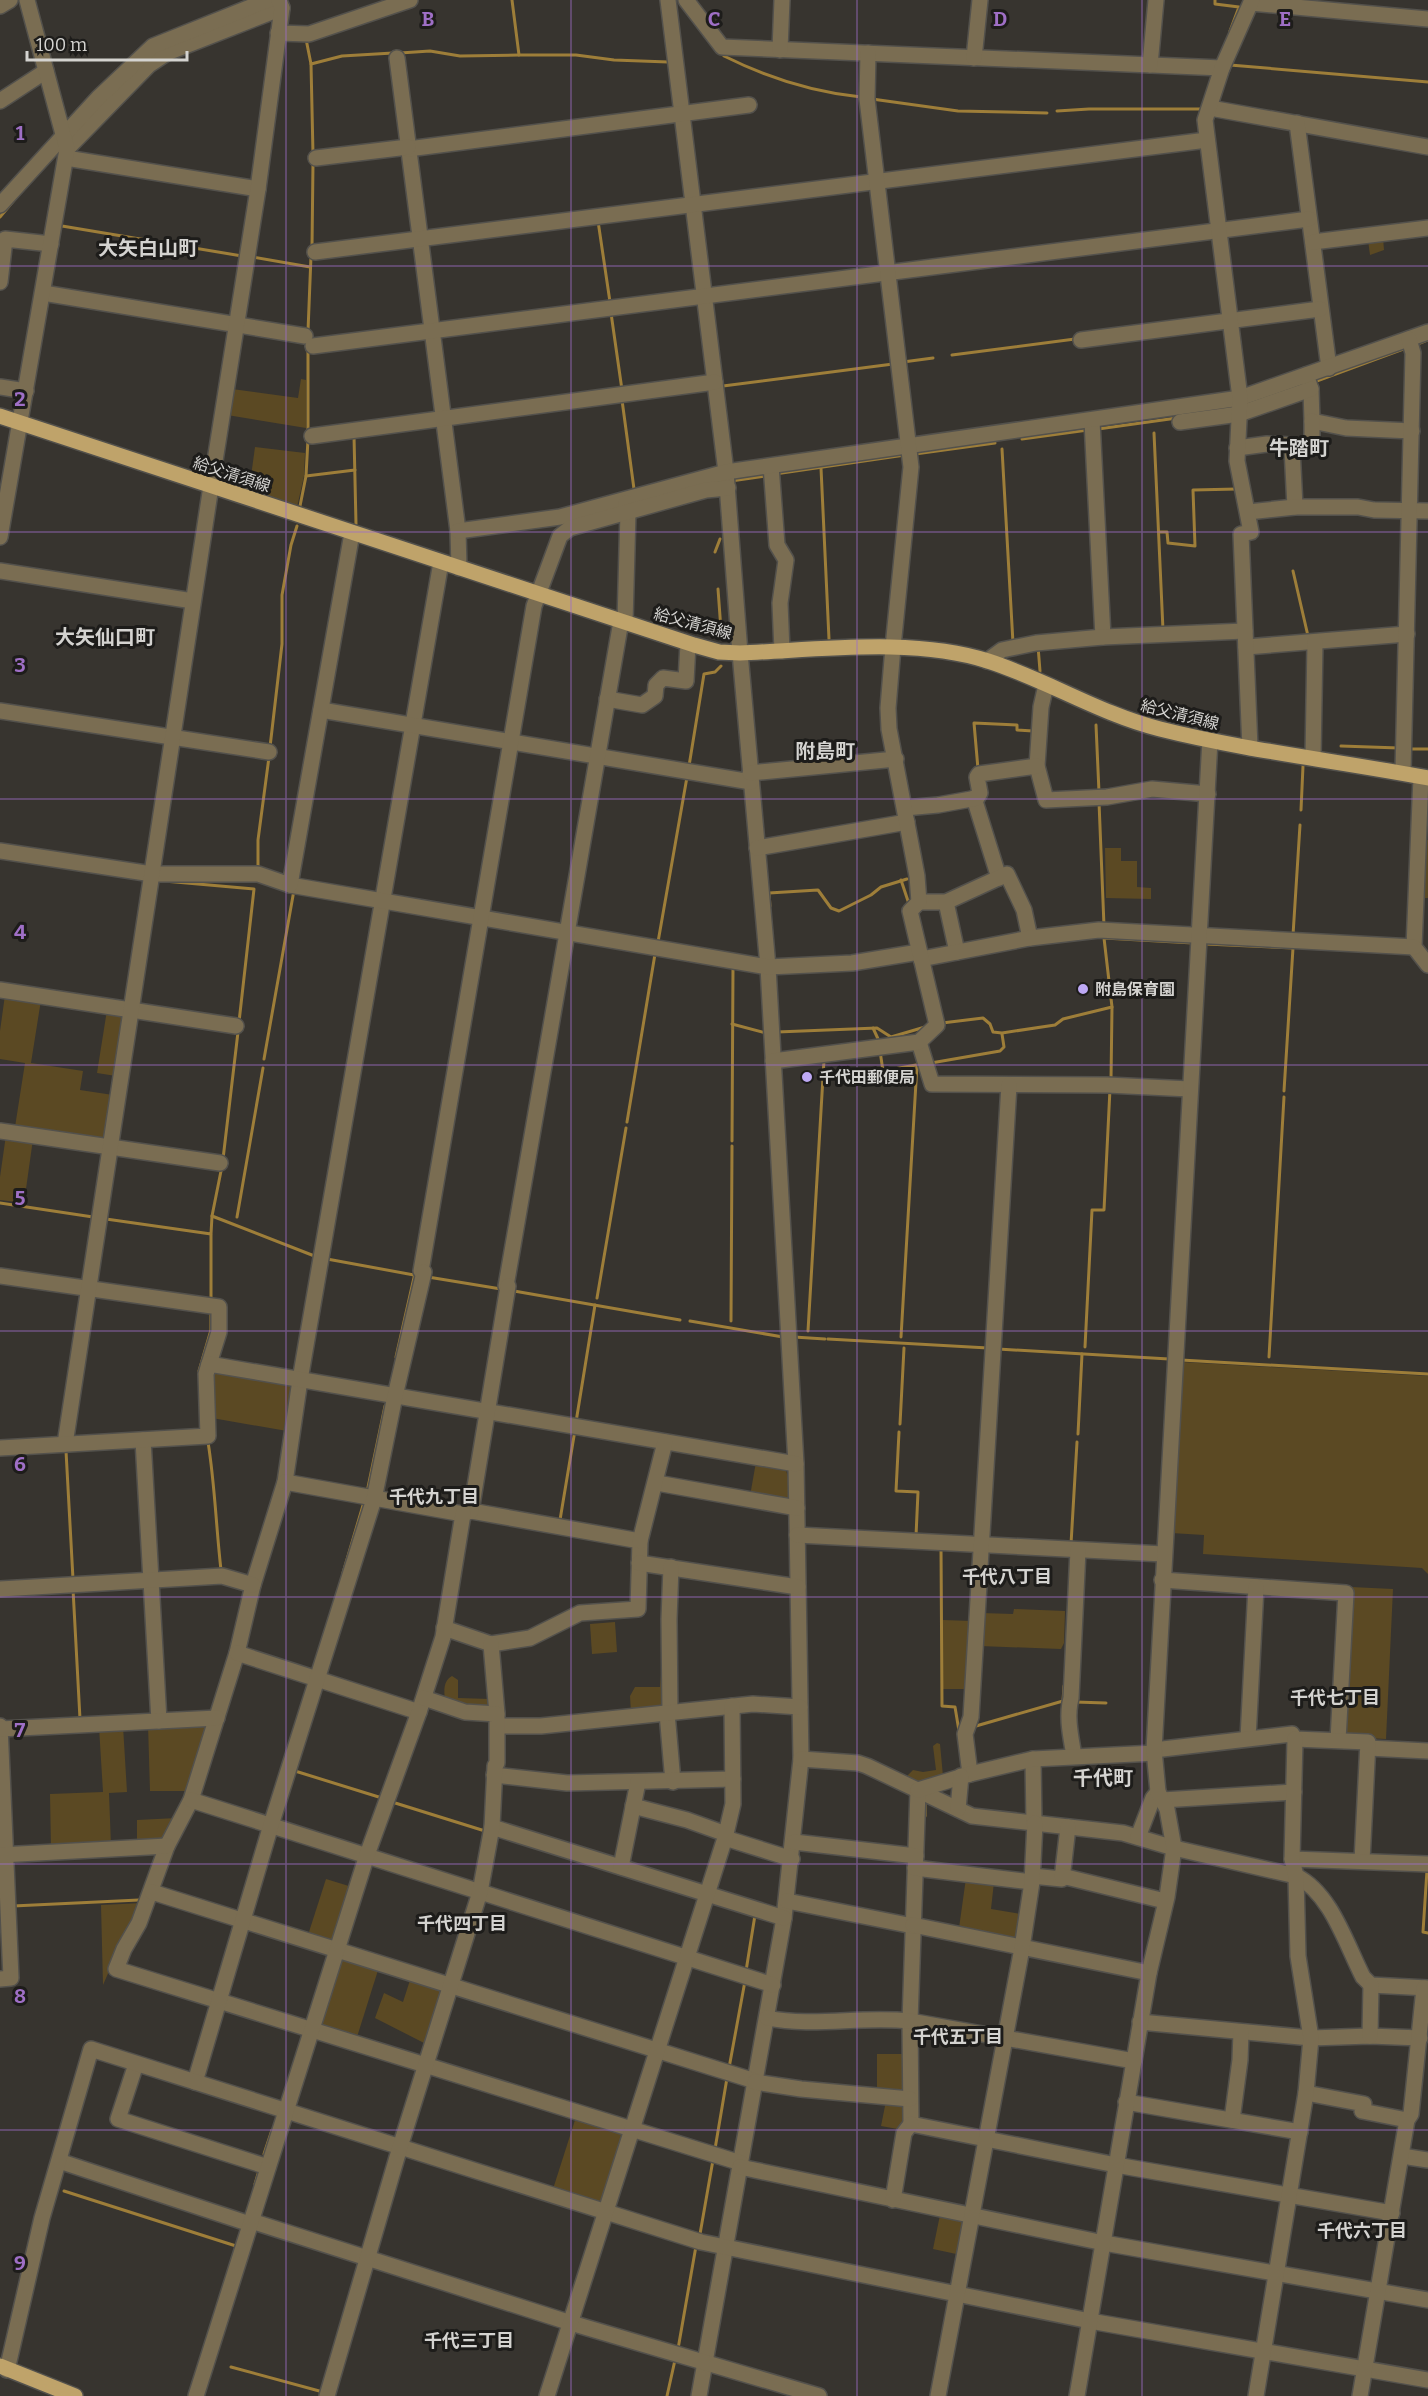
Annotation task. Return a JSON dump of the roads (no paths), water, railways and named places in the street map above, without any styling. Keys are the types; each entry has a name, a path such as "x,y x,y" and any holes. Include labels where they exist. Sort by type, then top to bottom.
{"main road":[{"name":"給父清須線","path":"0,416 688,644 719,652 929,648 987,661 1105,712 1133,721 1250,748 1425,777"},
{"path":"3,2368 75,2396"}],"street":[{"path":"0,6 10,0"},
{"path":"0,537 66,147 27,0"},
{"path":"66,147 98,99 153,46 268,0"},
{"path":"278,33 309,34 410,0"},
{"path":"668,0 727,481 768,967 796,1464 801,1759 787,1901 699,2396"},
{"path":"686,0 722,47 1222,68"},
{"path":"780,50 782,0"},
{"path":"974,58 980,0"},
{"path":"1150,65 1156,0"},
{"path":"1250,748 1241,534 1251,532 1239,479 1237,448 1240,407 1205,120 1222,68 1251,2 1428,18"},
{"path":"0,205 66,147 149,65 167,53 280,4 258,189 65,1444"},
{"path":"868,53 867,99 910,452 888,708 889,729 906,815 919,902"},
{"path":"397,57 458,531 459,568"},
{"path":"0,101 46,71"},
{"path":"316,158 748,105"},
{"path":"1210,108 1428,147"},
{"path":"1297,123 1329,368"},
{"path":"315,252 1207,140"},
{"path":"66,147 258,189"},
{"path":"42,293 237,325 309,341 432,331 1309,219"},
{"path":"1313,242 1428,228"},
{"path":"0,282 5,239 51,244"},
{"path":"1081,340 1320,309"},
{"path":"1180,422 1240,407 1308,383 1329,368 1411,345 1428,332"},
{"path":"1403,772 1411,511 1411,345"},
{"path":"312,436 715,382"},
{"path":"1292,448 1309,445 1312,442 1308,383"},
{"path":"0,387 26,391"},
{"path":"458,531 627,505 772,472 1240,407"},
{"path":"1312,421 1346,428 1412,432"},
{"path":"1092,427 1103,637"},
{"path":"1237,448 1267,444 1292,445 1296,507"},
{"path":"772,472 777,545 786,560 780,603 782,651"},
{"path":"195,2082 271,1825 374,1498 422,1272 478,917 534,606 564,530 627,505"},
{"path":"196,2396 367,1855 421,1705 444,1628 487,1412 597,757 623,622 627,505"},
{"path":"1248,512 1296,507 1358,507 1374,510 1428,511"},
{"path":"290,885 352,533"},
{"path":"441,562 300,1380 285,1482 253,1585 237,1653 191,1800 167,1846 152,1892 116,1969 633,2129 740,2165 893,2200 1104,2243 1428,2300"},
{"path":"0,571 193,601"},
{"path":"987,661 1002,650 1036,643 1103,637 1315,642 1407,634"},
{"path":"1313,758 1315,642"},
{"path":"607,699 642,705 655,696 656,685 663,678 686,681 688,644"},
{"path":"1046,685 1041,707 1037,766 1046,800 1107,797 1152,789 1208,794"},
{"path":"321,710 597,757 751,778 896,759"},
{"path":"0,711 268,752"},
{"path":"1077,2396 1140,2022 1174,1848 1167,1809 1160,1796 1154,1752 1163,1554 1210,740"},
{"path":"757,848 974,798 980,793 979,774 1037,766"},
{"path":"1425,777 1414,947 1428,965"},
{"path":"974,798 999,878"},
{"path":"0,851 152,874 258,874 290,885 768,967 852,963 957,952 1030,938 1100,930 1414,947"},
{"path":"773,1061 919,1042 937,1025 910,911 919,902 946,902 1007,874 1024,909 1030,938"},
{"path":"946,902 957,952"},
{"path":"0,990 236,1026"},
{"path":"919,1042 932,1084 1107,1085 1190,1089"},
{"path":"958,1809 965,1775 965,1734 971,1717 1009,1085"},
{"path":"0,1131 220,1163"},
{"path":"0,1276 219,1307 219,1332 206,1374 208,1436 0,1448"},
{"path":"209,1364 796,1464"},
{"path":"143,1440 159,1721"},
{"path":"444,1628 491,1644 530,1638 580,1613 638,1609 640,1541 657,1483 665,1442"},
{"path":"285,1482 640,1541"},
{"path":"657,1483 797,1508"},
{"path":"797,1535 1163,1554"},
{"path":"1074,1756 1068,1706 1071,1698 1078,1550"},
{"path":"639,1563 798,1587"},
{"path":"672,1568 668,1713 673,1782"},
{"path":"0,1588 222,1576 253,1585"},
{"path":"1162,1581 1346,1593 1338,1740"},
{"path":"1248,1738 1256,1587"},
{"path":"327,2396 400,2147 480,1892 492,1827 494,1775 497,1763 498,1720 491,1644"},
{"path":"237,1653 317,1679 421,1705 541,1726 753,1704 800,1707"},
{"path":"547,2396 726,1836 734,1804 732,1706"},
{"path":"0,1979 11,1978 3,1854 0,1728 216,1718"},
{"path":"918,1790 965,1775 1033,1759 1154,1752 1292,1734 1295,1738 1368,1742 1362,1861"},
{"path":"1256,2396 1306,2093 1311,2038 1298,1956 1296,1876 1292,1859 1295,1738"},
{"path":"1368,1748 1428,1751"},
{"path":"801,1759 858,1763 972,1816 1123,1833 1174,1848 1296,1876 1308,1882 1321,1894 1363,1977 1371,1985 1426,1988 1422,2040 1411,2114 1407,2120 1360,2396"},
{"path":"938,2396 1022,1947 1032,1879 1035,1823 1033,1759"},
{"path":"494,1775 567,1783 733,1779"},
{"path":"621,1867 638,1782"},
{"path":"893,2200 904,2133 910,2124 909,2021 918,1790"},
{"path":"1138,1837 1153,1798 1294,1792"},
{"path":"191,1800 773,1985"},
{"path":"633,1806 687,1820 792,1859"},
{"path":"492,1827 784,1918"},
{"path":"794,1842 1032,1879 1062,1879 1068,1827"},
{"path":"3,1854 167,1846"},
{"path":"1292,1859 1428,1864"},
{"path":"1062,1876 1165,1901"},
{"path":"152,1892 452,1984 755,2082 801,2089 910,2099"},
{"path":"787,1901 1149,1973"},
{"path":"1370,2036 1371,1985"},
{"path":"767,2018 794,2023 886,2019 909,2021 1134,2061"},
{"path":"1140,2022 1311,2038 1370,2036 1422,2040"},
{"path":"1232,2120 1240,2060 1241,2032"},
{"path":"3,2368 42,2218 91,2049 701,2242 1090,2321 1428,2379"},
{"path":"135,2064 117,2119 268,2167"},
{"path":"1306,2093 1364,2104 1362,2111 1407,2120"},
{"path":"1126,2102 1300,2132"},
{"path":"910,2124 1116,2165 1392,2213"},
{"path":"1402,2156 1428,2160"},
{"path":"59,2161 250,2223 367,2256 571,2323 819,2396"}],"waterway":[{"path":"512,0 519,55 576,55 614,60 668,62"},
{"path":"1215,0 1215,4 1239,7 1230,31"},
{"path":"306,39 311,64 342,56 393,53"},
{"path":"400,53 430,51 460,56 519,55"},
{"path":"724,56 791,83 825,92 861,97"},
{"path":"311,64 313,154"},
{"path":"1230,65 1428,82"},
{"path":"872,99 958,111 1047,113"},
{"path":"1057,111 1202,109"},
{"path":"312,247 313,163"},
{"path":"0,217 15,199"},
{"path":"598,221 610,302"},
{"path":"62,226 242,256"},
{"path":"308,331 311,256"},
{"path":"252,257 310,267"},
{"path":"611,313 622,390"},
{"path":"952,355 1075,339"},
{"path":"1415,345 1428,340"},
{"path":"1314,382 1406,348"},
{"path":"308,349 308,433"},
{"path":"903,362 933,358"},
{"path":"723,386 893,364"},
{"path":"622,400 634,489"},
{"path":"1098,429 1177,418"},
{"path":"1022,439 1088,430"},
{"path":"1154,433 1163,630"},
{"path":"354,436 356,524"},
{"path":"300,506 306,476 308,439"},
{"path":"915,454 995,443"},
{"path":"1002,449 1013,643"},
{"path":"775,474 905,455"},
{"path":"821,468 829,639"},
{"path":"306,476 355,470"},
{"path":"731,481 766,476"},
{"path":"1160,532 1167,532 1168,543 1195,546 1193,490 1237,489"},
{"path":"270,747 282,644 282,595 291,545 297,526"},
{"path":"715,552 720,539"},
{"path":"1293,571 1308,636"},
{"path":"718,589 721,630"},
{"path":"1038,646 1040,671"},
{"path":"689,766 704,674 715,672 721,666"},
{"path":"978,769 974,723 1017,725 1017,730 1033,731"},
{"path":"1096,725 1099,792"},
{"path":"1341,746 1399,748"},
{"path":"1410,749 1428,749"},
{"path":"258,868 258,840 269,757"},
{"path":"1301,810 1303,766"},
{"path":"658,942 687,777"},
{"path":"1099,802 1104,926"},
{"path":"1293,935 1300,825"},
{"path":"770,906 769,893 818,890 831,908 839,911 871,895 881,887 907,879"},
{"path":"901,880 909,904"},
{"path":"164,881 254,889 239,1022"},
{"path":"264,1059 294,890"},
{"path":"942,1023 983,1018 990,1024 993,1032 1002,1033 1055,1025 1063,1019 1112,1007 1104,938 1193,943"},
{"path":"1206,944 1293,948 1284,1091"},
{"path":"627,1122 655,954"},
{"path":"732,1141 733,967"},
{"path":"1111,1080 1112,1007"},
{"path":"732,1024 766,1033"},
{"path":"777,1032 877,1028 891,1037 925,1027"},
{"path":"873,1028 879,1041"},
{"path":"223,1159 238,1032"},
{"path":"931,1063 1000,1051 1004,1047 1002,1034"},
{"path":"880,1051 883,1071 916,1065"},
{"path":"808,1331 824,1060"},
{"path":"901,1337 917,1065"},
{"path":"237,1217 263,1068"},
{"path":"1085,1347 1092,1210 1104,1210 1110,1089"},
{"path":"1269,1357 1284,1097"},
{"path":"597,1298 626,1128"},
{"path":"731,1321 732,1146"},
{"path":"212,1216 222,1166"},
{"path":"0,1203 93,1217"},
{"path":"106,1219 211,1234 212,1216 317,1257"},
{"path":"211,1235 211,1301"},
{"path":"327,1259 414,1275"},
{"path":"396,1357 415,1273"},
{"path":"428,1277 501,1289"},
{"path":"514,1291 680,1320"},
{"path":"576,1422 595,1305"},
{"path":"199,1371 211,1330 211,1312"},
{"path":"690,1321 783,1337"},
{"path":"794,1337 825,1339"},
{"path":"828,1339 988,1348"},
{"path":"900,1424 904,1348"},
{"path":"998,1349 1169,1359"},
{"path":"1078,1434 1082,1354"},
{"path":"1181,1360 1428,1374"},
{"path":"367,1492 385,1406"},
{"path":"560,1520 575,1430"},
{"path":"899,1432 896,1491 918,1492 916,1536"},
{"path":"206,1442 208,1442 212,1474 221,1570"},
{"path":"1071,1544 1077,1442"},
{"path":"66,1451 73,1579"},
{"path":"343,1573 364,1502"},
{"path":"941,1548 942,1706 955,1707 959,1731"},
{"path":"73,1589 80,1719"},
{"path":"976,1726 1063,1701 1064,1686"},
{"path":"1075,1702 1106,1703"},
{"path":"295,1771 382,1798"},
{"path":"392,1802 485,1831"},
{"path":"925,1804 925,1816"},
{"path":"1427,1870 1423,1932 1428,1933"},
{"path":"13,1906 139,1900"},
{"path":"746,1971 755,1915"},
{"path":"729,2068 745,1981"},
{"path":"715,2149 727,2078"},
{"path":"264,2154 272,2130"},
{"path":"701,2235 713,2160"},
{"path":"255,2184 258,2174"},
{"path":"64,2191 236,2246"},
{"path":"678,2349 696,2246"},
{"path":"667,2396 675,2360"},
{"path":"231,2367 323,2392"}],"place":[{"name":"附島保育園","path":"1083,989"},
{"name":"千代田郵便局","path":"807,1077"}],"district":[{"name":"大矢白山町","path":"148,248"},
{"name":"牛踏町","path":"1299,448"},
{"name":"大矢仙口町","path":"105,637"},
{"name":"附島町","path":"825,751"},
{"name":"千代九丁目","path":"434,1497"},
{"name":"千代八丁目","path":"1007,1577"},
{"name":"千代七丁目","path":"1335,1698"},
{"name":"千代町","path":"1103,1778"},
{"name":"千代四丁目","path":"462,1924"},
{"name":"千代五丁目","path":"958,2037"},
{"name":"千代六丁目","path":"1362,2231"},
{"name":"千代三丁目","path":"469,2341"}]}
